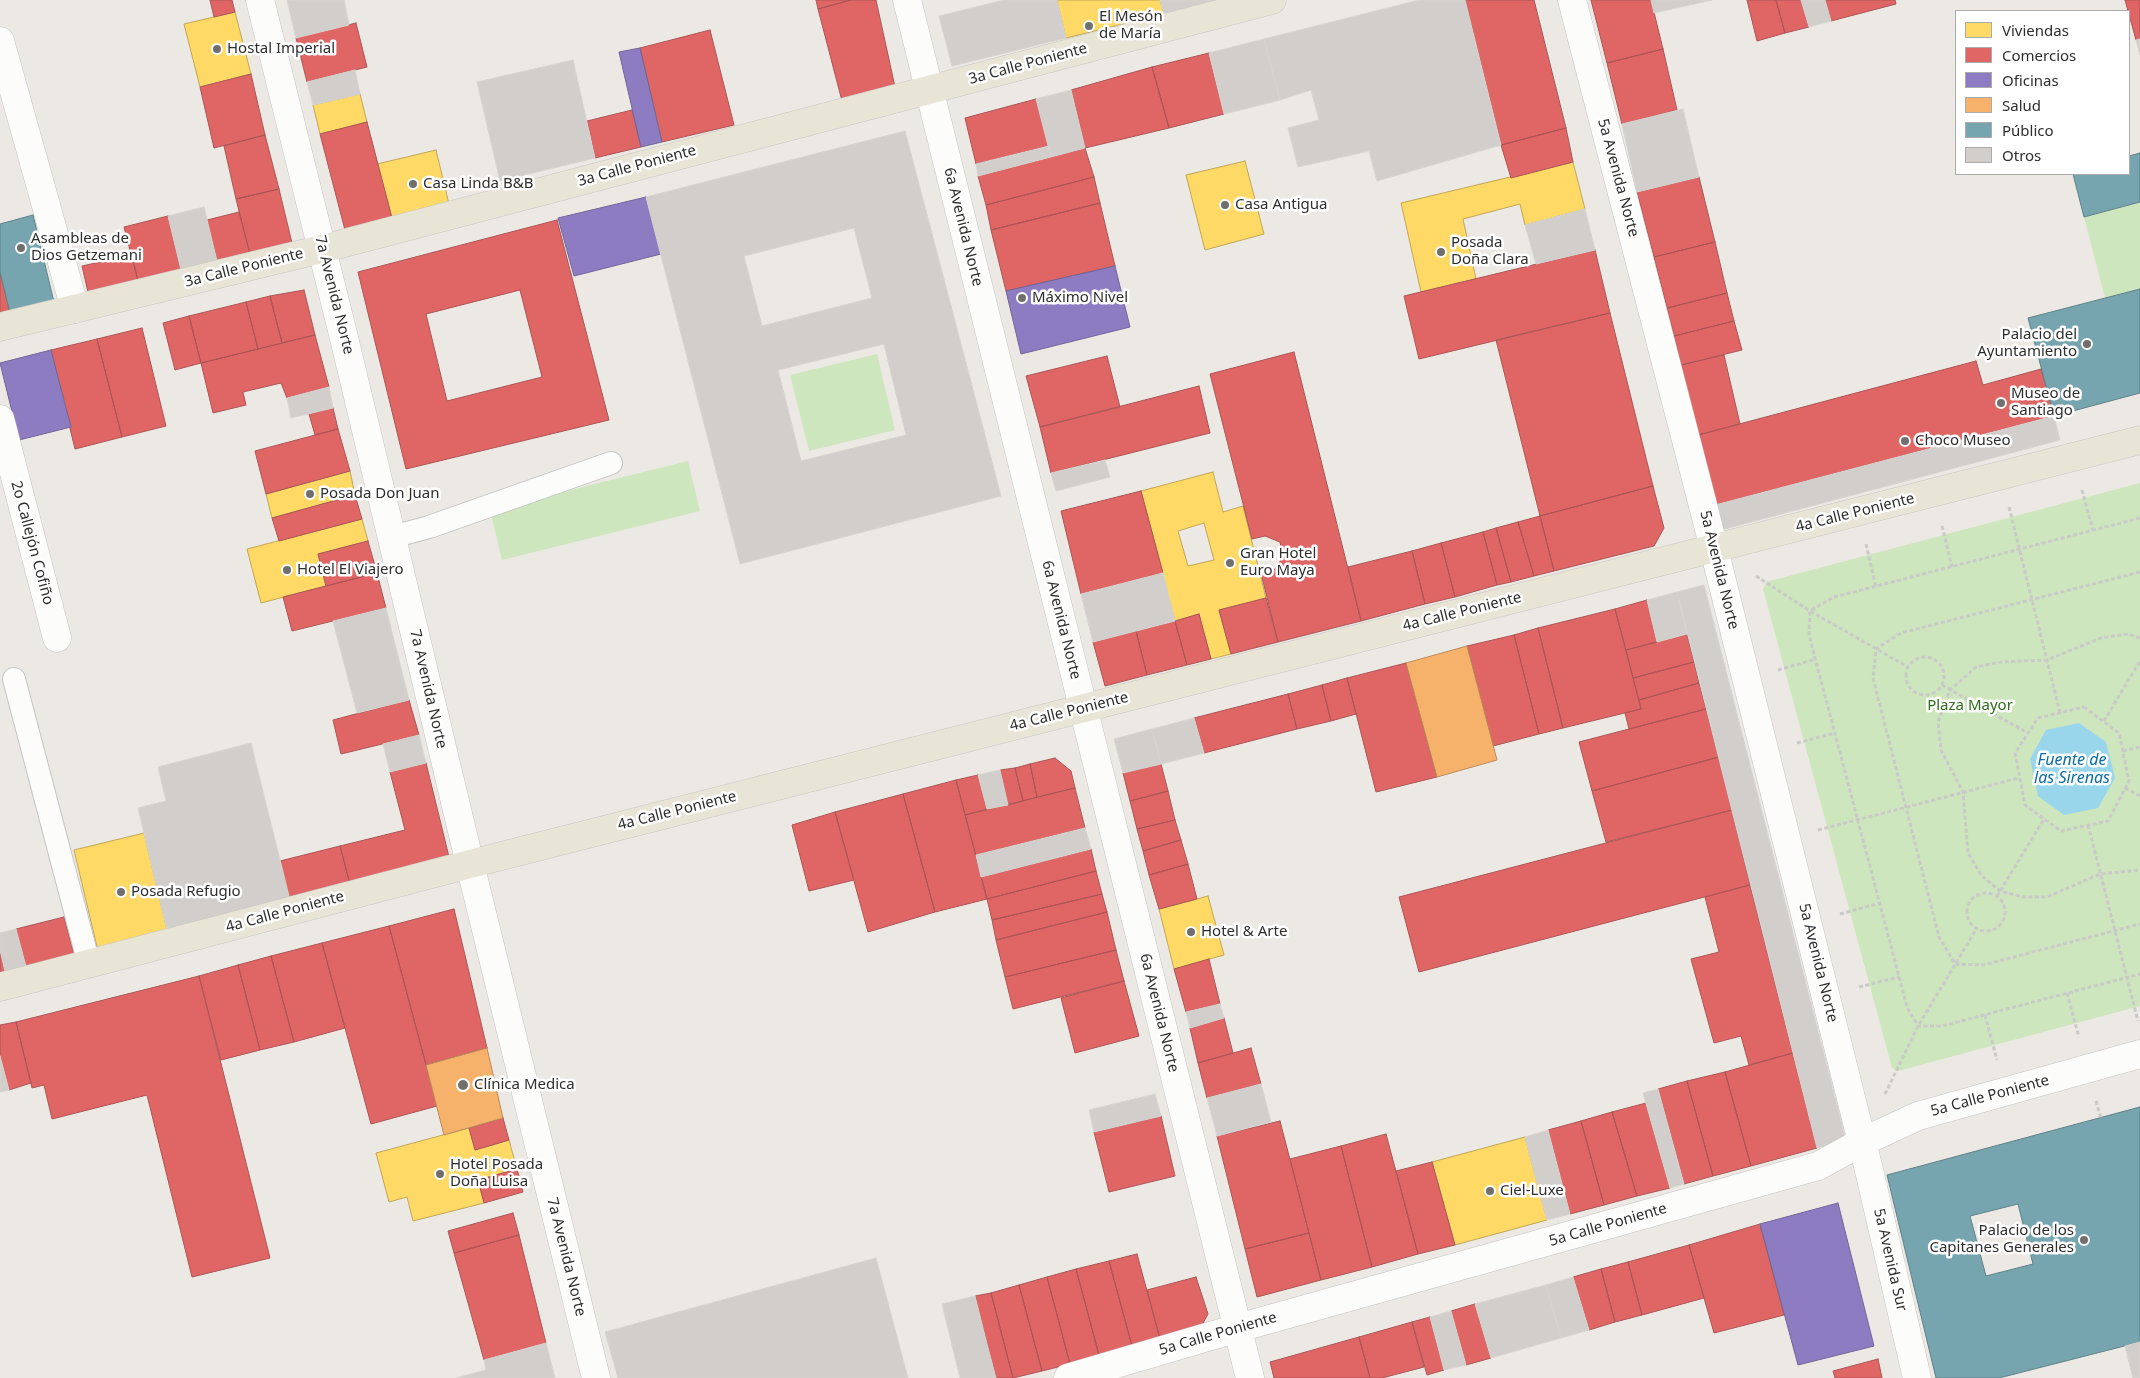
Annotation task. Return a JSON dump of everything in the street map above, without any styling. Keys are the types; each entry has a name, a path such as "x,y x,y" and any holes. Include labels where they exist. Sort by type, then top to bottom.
{"main road":[{"name":"3a Calle Poniente","path":"0,327 322,249 1272,0"},
{"name":"4a Calle Poniente","path":"0,987 470,864 2140,440"}],"street":[{"name":"7a Avenida Norte","path":"260,0 596,1378"},
{"name":"6a Avenida Norte","path":"907,0 1250,1378"},
{"name":"5a Avenida Norte","path":"1572,0 1714,548 1862,1142"},
{"path":"0,41 75,309"},
{"name":"2o Callejón Cofiño","path":"0,419 57,638"},
{"name":"5a Calle Poniente","path":"1068,1378 1238,1328 1818,1166 1862,1142 1918,1116 2140,1054"},
{"name":"5a Avenida Sur","path":"1862,1142 1918,1378"}],"lane":[{"path":"392,537 429,528 611,463"},
{"path":"14,679 89,964"}],"path":[{"path":"2073,457 2093,530"},
{"path":"2002,475 2060,713"},
{"path":"1934,492 1952,567"},
{"path":"1858,512 1876,587"},
{"path":"1810,611 1834,598 2140,518"},
{"path":"1714,548 1810,611 1908,667"},
{"path":"1876,649 1901,633 2140,572"},
{"path":"1810,611 1809,635 1907,1007 1918,1026"},
{"path":"2140,638 2128,634 2101,638 2047,660 2001,662 1976,667 1950,690 1938,722 1941,750 1963,792 1968,853 1981,875 2000,891 2023,897 2046,898 2100,874 2140,870"},
{"path":"1876,649 1873,678 1940,937 1955,964"},
{"path":"1924,657 1934,659 1941,666 1944,676 1942,685 1936,692 1926,695 1916,693 1909,686 1906,677 1908,667 1915,660 1924,657"},
{"path":"2104,721 2140,661"},
{"path":"1942,685 2028,733"},
{"path":"2084,707 2119,733 2129,781 2108,821 2060,831 2026,806 2015,753 2038,718 2060,713 2084,707"},
{"path":"2123,751 2140,747"},
{"path":"1786,838 2019,778"},
{"path":"2125,788 2140,796"},
{"path":"1997,896 2044,819"},
{"path":"2088,825 2140,1028"},
{"path":"1986,892 1997,896 2002,901 2005,911 2003,921 1996,928 1987,931 1977,928 1970,922 1967,913 1969,903 1976,896 1986,892"},
{"path":"1807,922 1880,903"},
{"path":"1955,964 1983,965 2140,924"},
{"path":"1862,1142 1918,1026 1977,928"},
{"path":"1918,1026 1942,1026 2140,974"},
{"path":"1826,996 1899,977"},
{"path":"2067,993 2088,1069"},
{"path":"1985,1014 2005,1091"}],"green space":[{"path":"2140,202 2140,289 2105,298 2084,217"},
{"path":"877,354 895,430 809,451 790,375"},
{"path":"688,461 700,511 502,560 490,510"},
{"name":"Plaza Mayor","path":"2140,483 2140,1006 1898,1071 1892,1068 1763,589 1766,582"}],"water":[{"name":"Fuente de las Sirenas","path":"2079,723 2106,742 2115,778 2098,808 2064,815 2038,796 2030,759 2046,730"}],"building: Viviendas":[{"name":"El Mesón de María","path":"1057,0 1160,0 1164,14 1066,38"},
{"name":"Hostal Imperial","path":"235,12 251,74 200,87 184,24"},
{"path":"360,94 367,122 320,134 313,105"},
{"name":"Casa Linda B&B","path":"436,150 449,204 392,218 377,164"},
{"name":"Casa Antigua","path":"1245,161 1264,234 1205,250 1186,175"},
{"name":"Posada Doña Clara","path":"1573,162 1585,209 1525,225 1520,204 1463,219 1476,279 1421,292 1401,203"},
{"name":"Posada Don Juan","path":"350,471 355,495 272,518 266,494"},
{"name":"Gran Hotel Euro Maya","path":"1213,472 1223,512 1243,506 1266,598 1219,610 1231,654 1211,659 1199,614 1175,621 1141,491","holes":["1204,523 1214,560 1188,566 1178,531"]},
{"name":"Hotel El Viajero","path":"362,519 368,541 318,554 326,586 261,603 247,549"},
{"name":"Posada Refugio","path":"144,833 168,934 98,951 74,850"},
{"name":"Hotel & Arte","path":"1208,896 1224,955 1174,969 1159,909"},
{"name":"Hotel Posada Doña Luisa","path":"469,1128 475,1150 509,1140 517,1169 478,1180 484,1203 413,1221 407,1197 389,1202 376,1153"},
{"name":"Ciel-Luxe","path":"1525,1137 1547,1220 1455,1245 1432,1162"},
{"path":"987,1344 1012,1378 996,1378"}],"building: Comercios":[{"path":"210,0 232,0 235,12 214,17"},
{"path":"816,0 851,0 818,9"},
{"path":"851,0 876,0 895,87 842,101 818,9"},
{"path":"1465,0 1534,0 1566,128 1501,145"},
{"path":"1591,0 1651,0 1663,49 1607,63"},
{"path":"1747,0 1776,0 1785,33 1757,41"},
{"path":"1776,0 1801,0 1809,27 1785,33"},
{"path":"1825,0 1895,0 1896,4 1831,21"},
{"path":"2125,0 2140,0 2140,39 2136,40 2130,18 2130,10 2128,10"},
{"path":"356,23 367,67 307,82 296,38"},
{"path":"710,30 734,125 662,142 640,48"},
{"path":"1663,49 1677,110 1622,124 1607,63"},
{"path":"1209,53 1224,114 1169,128 1152,67"},
{"path":"1152,67 1169,128 1085,148 1071,90"},
{"path":"251,74 265,135 214,148 200,87"},
{"path":"1036,99 1049,146 976,164 965,118"},
{"path":"632,110 641,147 595,158 587,121"},
{"path":"367,122 392,218 345,230 320,134"},
{"path":"1566,128 1573,162 1511,178 1501,145"},
{"path":"265,135 279,189 236,199 224,146"},
{"path":"1085,148 1094,177 986,205 978,176"},
{"path":"1094,177 1100,203 991,230 986,205"},
{"path":"1699,177 1715,242 1654,257 1637,192"},
{"path":"279,189 292,243 250,254 236,199"},
{"path":"1100,203 1115,266 1006,291 991,230"},
{"path":"239,212 250,254 217,261 207,220"},
{"path":"168,216 181,270 138,281 124,227"},
{"path":"557,220 609,420 406,469 358,272","holes":["520,290 542,377 447,401 426,314"]},
{"path":"1715,242 1727,293 1667,308 1654,257"},
{"path":"1595,250 1610,313 1419,359 1404,296"},
{"path":"132,255 138,281 88,292 82,266"},
{"path":"0,272 10,313 0,315"},
{"path":"304,290 315,335 282,343 270,296"},
{"path":"1727,293 1734,321 1674,336 1667,308"},
{"path":"270,296 282,343 258,349 246,302"},
{"path":"246,302 258,349 201,363 189,316"},
{"path":"1610,313 1653,486 1540,516 1496,340"},
{"path":"189,316 201,363 175,370 163,323"},
{"path":"1734,321 1742,350 1681,365 1674,336"},
{"path":"142,328 166,426 122,437 97,339"},
{"path":"315,335 329,387 287,398 281,383 243,392 246,405 213,413 201,363"},
{"path":"97,339 122,437 75,449 51,350"},
{"path":"1294,352 1361,621 1278,642 1261,573 1274,570 1283,557 1280,542 1265,536 1252,539 1210,374"},
{"path":"1724,355 1740,424 1698,435 1681,365"},
{"path":"1107,356 1120,407 1040,427 1026,376"},
{"path":"1976,361 1983,385 2041,369 2054,416 1715,505 1698,435"},
{"path":"1199,386 1210,433 1051,473 1040,427"},
{"path":"333,408 338,429 315,435 309,414"},
{"path":"338,429 350,471 266,494 255,451"},
{"path":"1653,486 1664,528 1654,546 1554,571 1540,516"},
{"path":"1141,491 1163,573 1081,594 1061,511"},
{"path":"355,495 362,519 279,541 272,518"},
{"path":"1540,516 1554,571 1534,576 1518,522"},
{"path":"1518,522 1534,576 1511,582 1496,528"},
{"path":"1496,528 1511,582 1497,585 1483,532"},
{"path":"1483,532 1497,585 1455,597 1441,543"},
{"path":"368,541 377,573 326,586 318,554"},
{"path":"1441,543 1455,597 1425,604 1412,551"},
{"path":"1412,551 1425,604 1361,621 1348,567"},
{"path":"377,573 386,608 292,631 283,597"},
{"path":"1266,598 1278,642 1231,654 1219,610"},
{"path":"1647,600 1657,642 1626,650 1615,609"},
{"path":"1615,609 1641,709 1563,728 1538,628"},
{"path":"1199,614 1211,659 1187,665 1175,621"},
{"path":"1175,621 1187,665 1147,675 1136,631"},
{"path":"1538,628 1563,728 1539,734 1514,635"},
{"path":"1136,631 1147,675 1105,686 1093,642"},
{"path":"1687,634 1694,662 1633,678 1626,650"},
{"path":"1514,635 1539,734 1493,746 1467,646"},
{"path":"1694,662 1699,683 1639,700 1633,678"},
{"path":"1406,663 1437,777 1376,792 1347,678"},
{"path":"1347,678 1356,714 1331,721 1322,685"},
{"path":"1699,683 1706,709 1629,729 1625,713 1641,709 1639,700"},
{"path":"1322,685 1331,721 1297,729 1288,694"},
{"path":"1288,694 1297,729 1204,753 1194,718"},
{"path":"409,700 419,735 341,754 333,720"},
{"path":"1706,709 1719,757 1592,791 1579,742"},
{"path":"1719,757 1732,810 1606,842 1592,791"},
{"path":"1055,758 1071,771 1075,788 1037,797 1030,764"},
{"path":"426,763 451,865 351,888 340,846 405,830 390,772"},
{"path":"1030,764 1037,797 1023,801 1015,768"},
{"path":"1161,764 1168,791 1130,801 1123,773"},
{"path":"1015,768 1023,801 1008,805 1000,770"},
{"path":"978,775 987,809 965,815 956,780"},
{"path":"956,780 987,899 935,912 903,794"},
{"path":"1075,788 1085,828 976,855 965,815"},
{"path":"1168,791 1175,820 1137,829 1130,801"},
{"path":"903,794 935,912 868,932 835,812"},
{"path":"1732,810 1750,885 1419,972 1399,897"},
{"path":"835,812 854,880 809,891 792,825"},
{"path":"1175,820 1181,840 1143,851 1137,829"},
{"path":"1181,840 1188,864 1149,875 1143,851"},
{"path":"340,846 351,888 291,904 280,861"},
{"path":"1091,849 1096,871 987,899 981,877"},
{"path":"1188,864 1197,899 1159,909 1149,875"},
{"path":"1096,871 1102,894 992,920 987,899"},
{"path":"1750,885 1793,1053 1749,1065 1741,1036 1714,1043 1691,959 1719,952 1705,897"},
{"path":"1102,894 1107,912 996,940 992,920"},
{"path":"454,909 487,1048 426,1065 389,926"},
{"path":"1107,912 1116,950 1005,977 996,940"},
{"path":"64,917 75,958 27,970 16,929"},
{"path":"389,926 437,1106 371,1124 322,943"},
{"path":"322,943 345,1028 294,1042 271,956"},
{"path":"0,950 6,976 0,978"},
{"path":"1116,950 1124,981 1013,1009 1005,977"},
{"path":"271,956 294,1042 260,1050 238,965"},
{"path":"1209,959 1220,1004 1186,1012 1174,969"},
{"path":"238,965 260,1050 221,1060 199,976"},
{"path":"199,976 270,1258 192,1277 147,1095 52,1119 44,1085 32,1088 16,1022"},
{"path":"1124,981 1139,1036 1075,1053 1061,998"},
{"path":"1224,1018 1233,1053 1198,1063 1190,1028"},
{"path":"16,1022 31,1083 9,1090 0,1056 0,1025"},
{"path":"1251,1048 1261,1084 1207,1098 1198,1063"},
{"path":"1793,1053 1817,1148 1751,1166 1725,1072"},
{"path":"1725,1072 1751,1166 1713,1176 1687,1081"},
{"path":"1687,1081 1713,1176 1684,1184 1658,1089"},
{"path":"1646,1103 1670,1188 1637,1196 1612,1112"},
{"path":"1612,1112 1637,1196 1604,1205 1581,1121"},
{"path":"1161,1116 1175,1176 1109,1192 1094,1132"},
{"path":"503,1118 509,1140 475,1150 469,1128"},
{"path":"1280,1121 1309,1233 1245,1249 1217,1136"},
{"path":"1581,1121 1604,1205 1570,1214 1548,1130"},
{"path":"1386,1134 1418,1254 1372,1267 1341,1146"},
{"path":"1341,1146 1372,1267 1321,1280 1290,1159"},
{"path":"1432,1162 1455,1245 1418,1254 1396,1171"},
{"path":"517,1169 523,1192 484,1203 478,1180"},
{"path":"513,1213 519,1235 454,1253 448,1231"},
{"path":"1760,1224 1784,1315 1714,1333 1689,1245"},
{"path":"1309,1233 1321,1280 1257,1297 1245,1249"},
{"path":"519,1235 546,1343 484,1360 454,1253"},
{"path":"1689,1245 1704,1298 1642,1315 1628,1262"},
{"path":"1137,1254 1160,1339 1132,1346 1109,1261"},
{"path":"1109,1261 1132,1346 1099,1355 1076,1269"},
{"path":"1628,1262 1642,1315 1615,1322 1601,1269"},
{"path":"1076,1269 1099,1355 1070,1364 1047,1277"},
{"path":"1601,1269 1615,1322 1589,1330 1573,1277"},
{"path":"1047,1277 1070,1364 1042,1371 1019,1285"},
{"path":"1196,1277 1208,1314 1201,1327 1160,1339 1147,1290"},
{"path":"1019,1285 1042,1371 1013,1378 991,1293"},
{"path":"991,1293 1013,1378 996,1378 987,1344 975,1296"},
{"path":"1475,1304 1491,1358 1466,1365 1451,1311"},
{"path":"1430,1317 1444,1370 1427,1375 1412,1322"},
{"path":"1412,1322 1424,1367 1382,1378 1370,1378 1359,1337"},
{"path":"1359,1337 1370,1378 1274,1378 1270,1362"},
{"path":"1878,1359 1882,1378 1835,1378 1833,1371"}],"building: Oficinas":[{"path":"640,48 662,142 641,147 619,52"},
{"path":"646,197 661,254 574,276 558,218"},
{"path":"1115,266 1130,327 1021,354 1006,291"},
{"path":"51,350 71,427 19,440 0,363"},
{"path":"1838,1203 1874,1346 1798,1365 1760,1224"}],"building: Salud":[{"path":"1467,646 1497,760 1437,777 1406,663"},
{"name":"Clínica Medica","path":"487,1048 503,1118 444,1135 426,1065"}],"building: Público":[{"path":"2140,153 2140,202 2084,217 2073,175 2130,175 2130,156"},
{"name":"Asambleas de Dios Getzemani","path":"33,215 54,302 10,313 0,272 0,224"},
{"name":"Palacio del Ayuntamiento","path":"2140,289 2140,393 2054,416 2028,318"},
{"name":"Palacio de los Capitanes Generales","path":"2140,1107 2140,1342 1999,1378 1936,1378 1887,1175","holes":["2018,1204 2033,1264 1986,1276 1970,1216"]}],"building: Otros":[{"path":"287,0 344,0 349,25 296,38"},
{"path":"1004,0 1057,0 1066,38 952,66 939,16"},
{"path":"1160,0 1216,0 1164,14"},
{"path":"1419,0 1465,0 1501,145 1377,181 1369,151 1298,167 1288,128 1319,120 1311,90 1280,100 1264,39"},
{"path":"1651,0 1712,0 1654,13"},
{"path":"1801,0 1825,0 1831,21 1809,27"},
{"path":"1264,39 1280,100 1224,114 1209,53"},
{"path":"2140,39 2140,55 2136,40"},
{"path":"573,60 595,158 500,181 477,82"},
{"path":"355,70 360,94 313,105 307,82"},
{"path":"1071,90 1085,148 1051,157 1036,99"},
{"path":"1683,109 1699,177 1637,192 1622,124"},
{"path":"905,131 1001,496 740,564 646,197","holes":["854,228 872,298 762,326 744,256","884,344 906,435 801,461 778,370"]},
{"path":"1049,146 1051,157 978,176 976,164"},
{"path":"204,207 217,261 181,270 168,216"},
{"path":"1585,209 1595,250 1536,264 1525,225"},
{"path":"329,387 333,408 291,418 287,398"},
{"path":"2054,416 2060,440 1721,530 1715,505"},
{"path":"1105,460 1110,477 1056,491 1051,473"},
{"path":"1163,573 1175,621 1093,642 1081,594"},
{"path":"1704,585 1846,1140 1817,1148 1677,592"},
{"path":"1677,592 1687,634 1657,642 1647,600"},
{"path":"386,608 409,700 357,713 333,621"},
{"path":"1194,718 1204,753 1161,764 1152,729"},
{"path":"1152,729 1161,764 1123,773 1114,739"},
{"path":"419,735 426,763 390,772 383,744"},
{"path":"251,743 291,904 168,934 138,808 166,801 158,767"},
{"path":"1000,770 1008,805 987,809 978,775"},
{"path":"1085,828 1091,849 981,877 976,855"},
{"path":"16,929 27,970 6,976 0,950 0,933"},
{"path":"1220,1004 1224,1018 1190,1028 1186,1012"},
{"path":"0,1056 9,1090 0,1092"},
{"path":"1261,1084 1271,1122 1217,1136 1207,1098"},
{"path":"1658,1089 1684,1184 1670,1188 1643,1093"},
{"path":"1155,1094 1161,1116 1094,1132 1089,1110"},
{"path":"1548,1130 1570,1214 1547,1220 1525,1137"},
{"path":"876,1258 908,1378 618,1378 605,1332"},
{"path":"1573,1277 1589,1330 1561,1338 1546,1285"},
{"path":"1546,1285 1561,1338 1491,1358 1475,1304"},
{"path":"975,1296 996,1378 960,1378 942,1304"},
{"path":"1451,1311 1466,1365 1444,1370 1430,1317"},
{"path":"2140,1342 2140,1378 2133,1378 2125,1346"},
{"path":"546,1343 555,1378 456,1378 486,1370 484,1360"}],"place":[{"name":"El Mesón de María","path":"1089,26"},
{"name":"Hostal Imperial","path":"217,49"},
{"name":"Casa Linda B&B","path":"413,184"},
{"name":"Casa Antigua","path":"1225,205"},
{"name":"Asambleas de Dios Getzemani","path":"21,248"},
{"name":"Posada Doña Clara","path":"1441,252"},
{"name":"Máximo Nivel","path":"1022,298"},
{"name":"Palacio del Ayuntamiento","path":"2087,344"},
{"name":"Museo de Santiago","path":"2001,403"},
{"name":"Choco Museo","path":"1905,441"},
{"name":"Posada Don Juan","path":"310,494"},
{"name":"Gran Hotel Euro Maya","path":"1230,563"},
{"name":"Hotel El Viajero","path":"287,570"},
{"name":"Posada Refugio","path":"121,892"},
{"name":"Hotel & Arte","path":"1191,932"},
{"name":"Clínica Medica","path":"463,1085"},
{"name":"Hotel Posada Doña Luisa","path":"440,1174"},
{"name":"Ciel-Luxe","path":"1490,1191"},
{"name":"Palacio de los Capitanes Generales","path":"2084,1240"}]}
